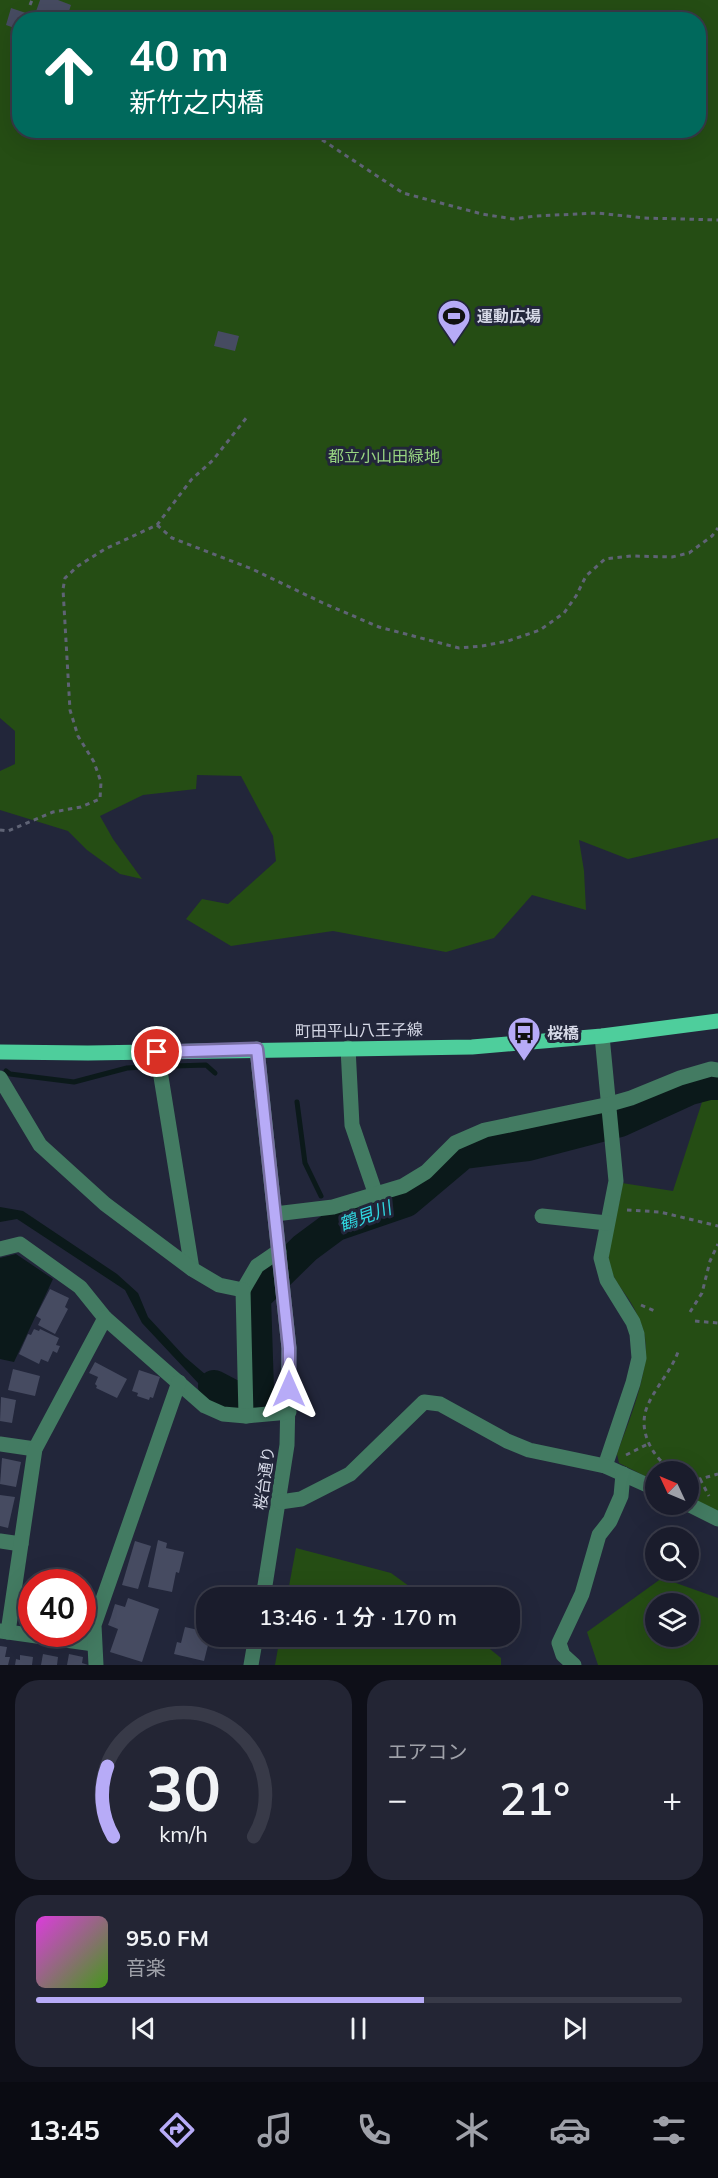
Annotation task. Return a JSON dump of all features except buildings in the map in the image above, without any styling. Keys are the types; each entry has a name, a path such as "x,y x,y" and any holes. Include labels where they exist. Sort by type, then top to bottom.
{"main road":[{"name":"町田平山八王子線","path":"0,1052 472,1047 602,1036 718,1021"}],"street":[{"path":"602,1036 616,1181 601,1249 603,1269 607,1280 633,1322 637,1334 639,1358 605,1466"},
{"path":"348,1048 352,1125 376,1196"},
{"path":"246,1411 243,1290 257,1266 279,1252 257,1049"},
{"path":"157,1052 192,1269"},
{"path":"275,1214 333,1207 376,1196 403,1186 426,1172 455,1143 485,1130 610,1107 680,1078 711,1069 718,1070"},
{"path":"0,1077 40,1145 105,1204 192,1269 219,1285 243,1290"},
{"path":"542,1216 608,1216"},
{"path":"0,1249 20,1244 80,1287 105,1318 205,1406 223,1414 246,1411 289,1412"},
{"name":"桜台通り","path":"265,1587 280,1502 289,1412 289,1348 279,1252"},
{"path":"4,1632 21,1544 35,1449 105,1318"},
{"path":"96,1619 179,1382"},
{"path":"280,1502 301,1499 350,1474 424,1402 440,1404 507,1441 529,1450 605,1466 645,1484"},
{"path":"0,1444 35,1449"},
{"path":"574,1665 563,1655 560,1643 582,1594 599,1535 610,1521 621,1496 623,1474"},
{"path":"699,1510 718,1519"},
{"path":"0,1541 21,1544"},
{"path":"94,1647 96,1665"},
{"path":"251,1665 254,1647"}],"path":[{"path":"30,5 32,0"},
{"path":"319,138 403,193 482,214 513,219 598,213 644,218 718,220"},
{"path":"0,831 8,831 53,812 81,807 100,799 101,782 94,762 78,736 70,710 63,590 65,578 78,566 105,549 157,525 191,480 213,460 247,417"},
{"path":"157,525 172,538 252,569 379,627 459,648 508,641 540,630 564,613 586,576 605,559 631,556 672,557 689,553 712,536 718,528"},
{"path":"608,1216 660,1212 718,1227"},
{"path":"690,1312 702,1293 710,1261 718,1244"},
{"path":"695,1321 718,1323"},
{"path":"662,1461 648,1444 645,1425 646,1408 671,1367 679,1349"},
{"path":"699,1479 718,1474"}],"green space":[{"name":"都立小山田緑地","path":"0,0 718,0 718,838 628,859 579,840 584,871 586,910 532,895 494,938 446,952 333,931 231,946 186,919 202,899 228,904 276,861 273,836 241,776 197,775 196,789 143,795 100,816 113,839 142,879 120,874 87,850 68,831 0,810 0,771 15,764 15,731 0,718"},
{"path":"718,1097 718,1511 699,1502 699,1461 645,1461 645,1476 619,1463 617,1454 643,1375 646,1343 640,1321 631,1302 615,1279 609,1260 610,1240 622,1183 673,1191 703,1099"},
{"path":"296,1548 391,1573 410,1587 289,1587"},
{"path":"658,1581 670,1581 718,1598 718,1665 598,1665 587,1632"},
{"path":"278,1647 487,1647 501,1658 501,1665 275,1665"}],"shaded area":[{"path":"0,1207 23,1211 117,1274 138,1293 148,1317 185,1357 219,1386 235,1391 253,1390 255,1402 234,1404 221,1400 199,1384 142,1323 125,1290 17,1219 0,1222"},
{"path":"16,1254 53,1279 14,1362 0,1359 0,1258"}],"waterway":[{"path":"174,1066 206,1065 215,1073"},
{"path":"6,1071 10,1074 74,1082 127,1068 143,1067"},
{"name":"鶴見川","path":"214,1386 235,1397 253,1396 258,1390 255,1297 305,1248 336,1225 406,1201 463,1153 528,1145 620,1121 690,1089 718,1084"},
{"path":"297,1102 305,1163 321,1196"},
{"path":"332,1218 336,1225"}],"place":[{"name":"運動広場","path":"454,345"},
{"name":"桜橋","path":"524,1062"}],"route":[{"path":"157,1052 257,1049 289,1348 289,1389"}]}
